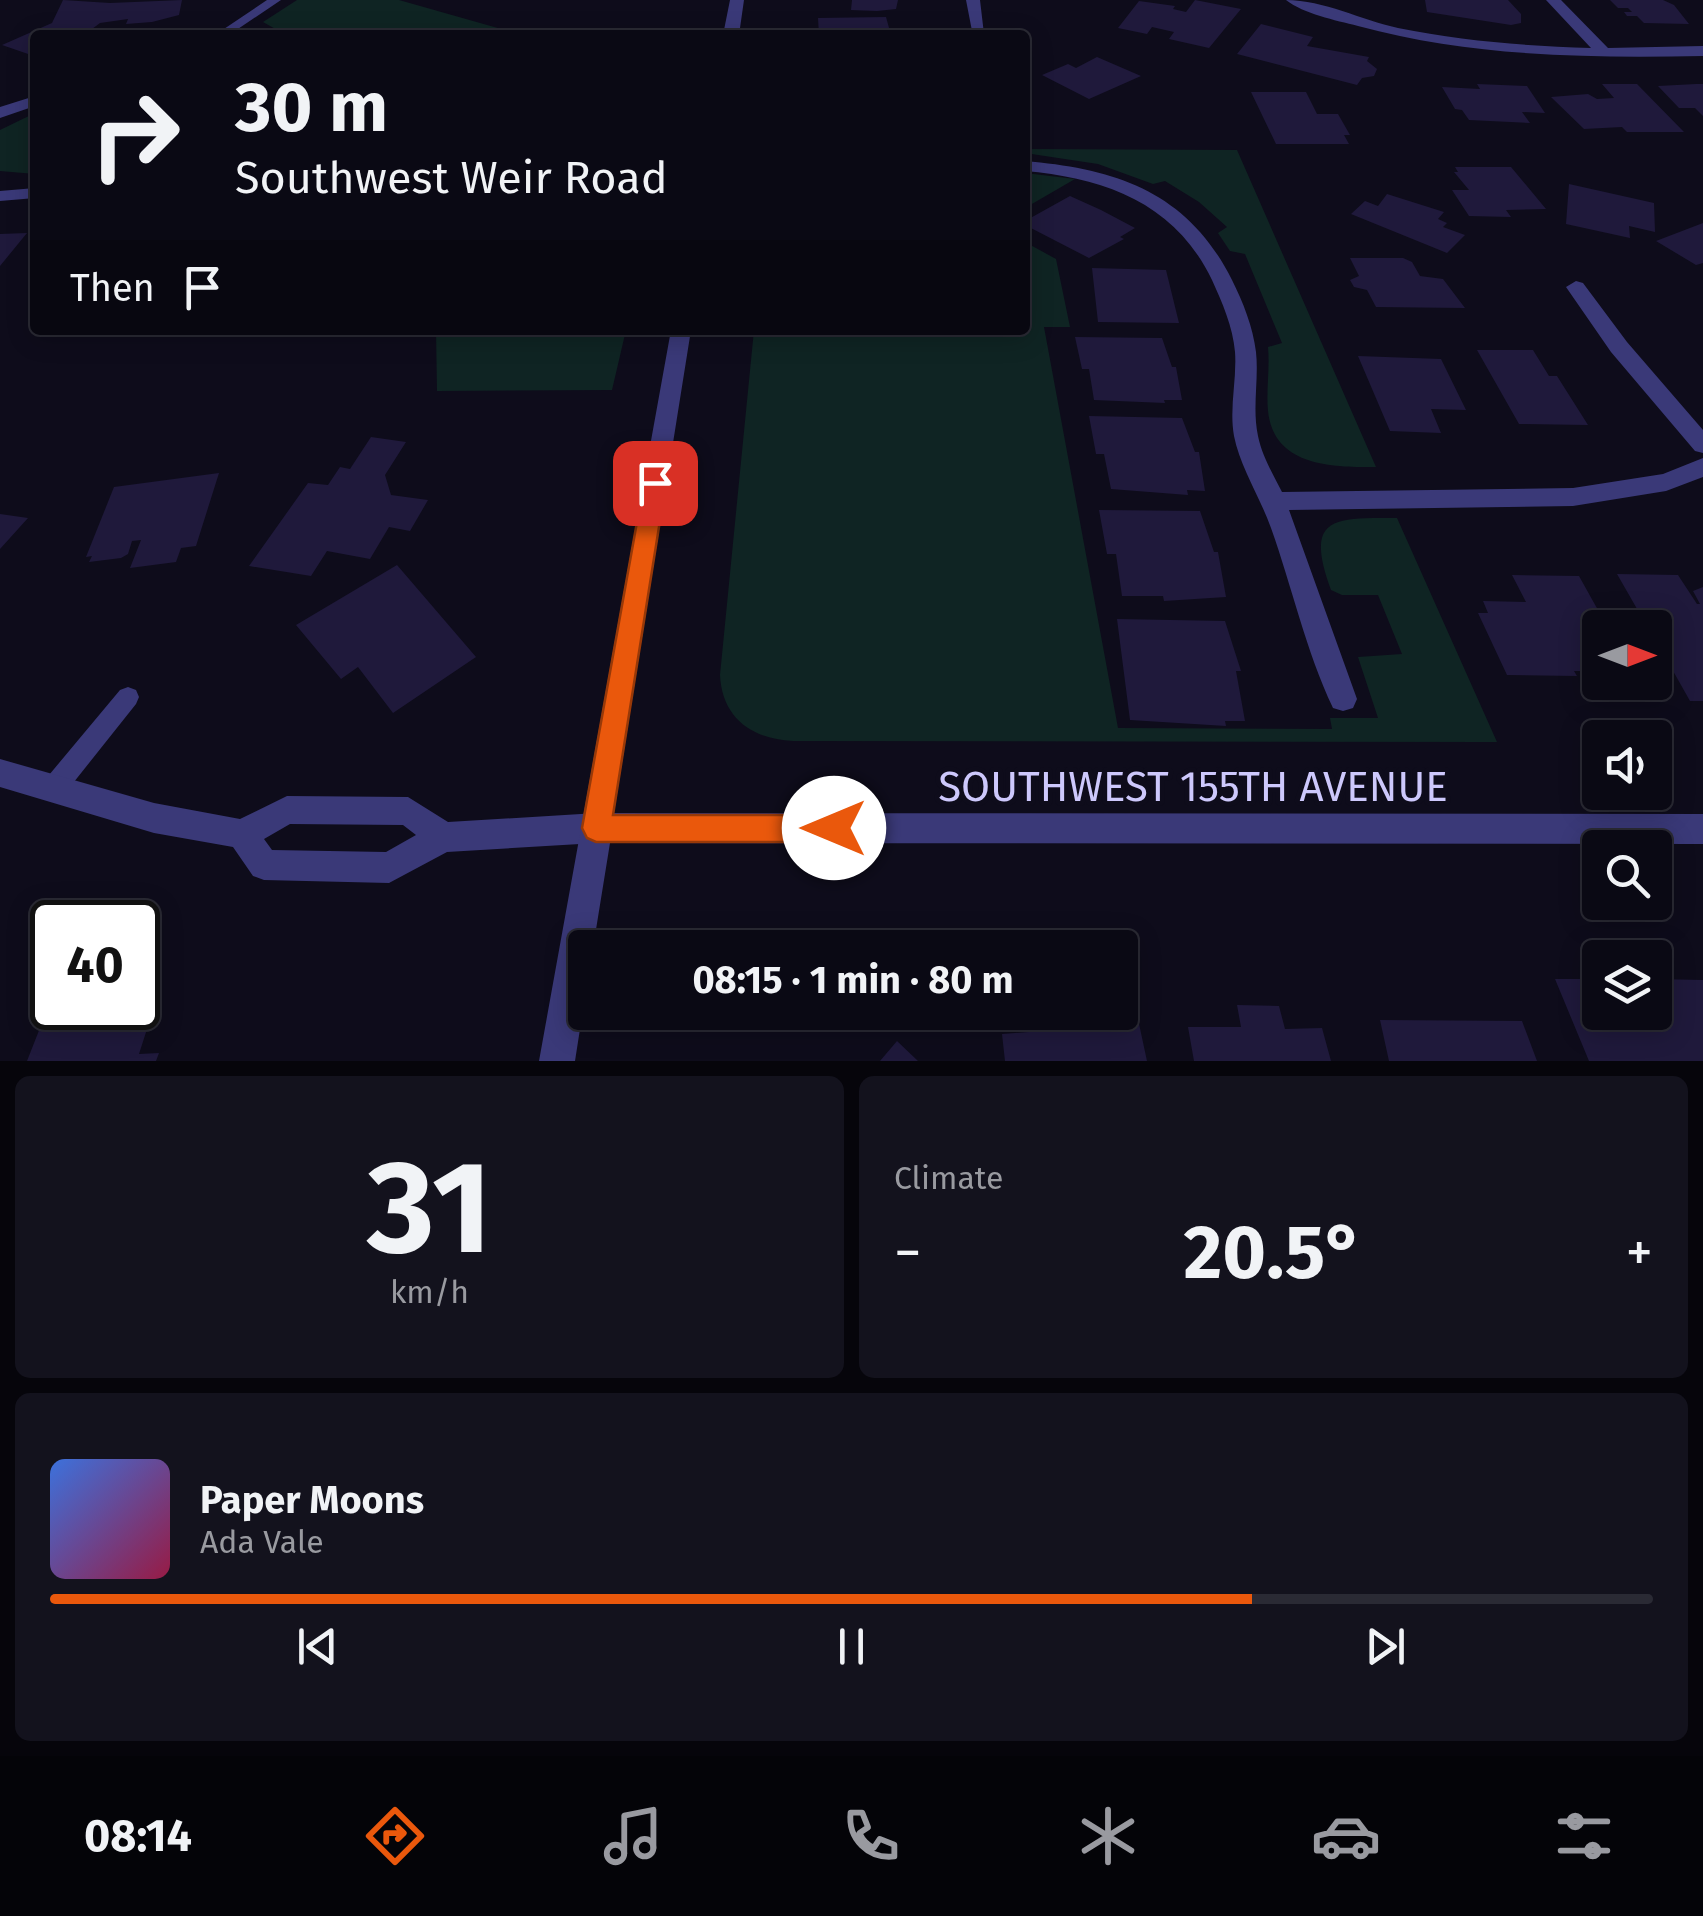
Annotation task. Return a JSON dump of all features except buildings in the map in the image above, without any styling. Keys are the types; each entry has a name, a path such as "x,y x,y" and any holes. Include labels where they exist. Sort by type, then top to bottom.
{"street":[{"path":"732,30 737,0"},
{"path":"974,0 979,30"},
{"path":"1293,0 1381,30 1462,46 1606,54 1703,51"},
{"path":"1553,0 1606,54"},
{"path":"0,113 30,103"},
{"path":"1030,167 1093,174 1151,196 1189,226 1215,266 1244,339 1242,415 1249,448 1274,500 1342,698"},
{"path":"0,196 30,193"},
{"path":"1576,287 1630,360 1703,445"},
{"path":"557,1061 680,335"},
{"path":"1274,500 1573,497 1666,482 1703,467"},
{"path":"0,773 154,818 242,834 287,810 408,811 442,837"},
{"name":"SOUTHWEST 155TH AVENUE","path":"242,834 264,865 328,869 389,868 442,837 596,828 1703,829"}],"lane":[{"path":"229,30 275,0"},
{"path":"53,789 128,698"}],"green space":[{"path":"297,0 399,0 504,30 277,30 263,22"},
{"path":"30,115 30,174 0,171 0,130"},
{"path":"1030,149 1237,150 1376,467 1308,460 1281,443 1268,411 1268,347 1282,343 1245,254 1230,251 1218,233 1227,227 1199,202 1165,181 1153,184 1098,164 1030,154"},
{"path":"1030,174 1075,179 1030,205"},
{"path":"1030,245 1056,259 1070,327 1044,327 1118,728 1332,729 1330,718 1378,718 1358,657 1402,654 1378,595 1342,595 1331,590 1321,548 1323,535 1341,521 1397,518 1497,742 793,741 765,736 742,723 726,703 720,675 754,335 1030,335"},
{"path":"436,335 625,335 612,390 437,391"}],"route":[{"path":"655,483 596,828 834,828"}]}
